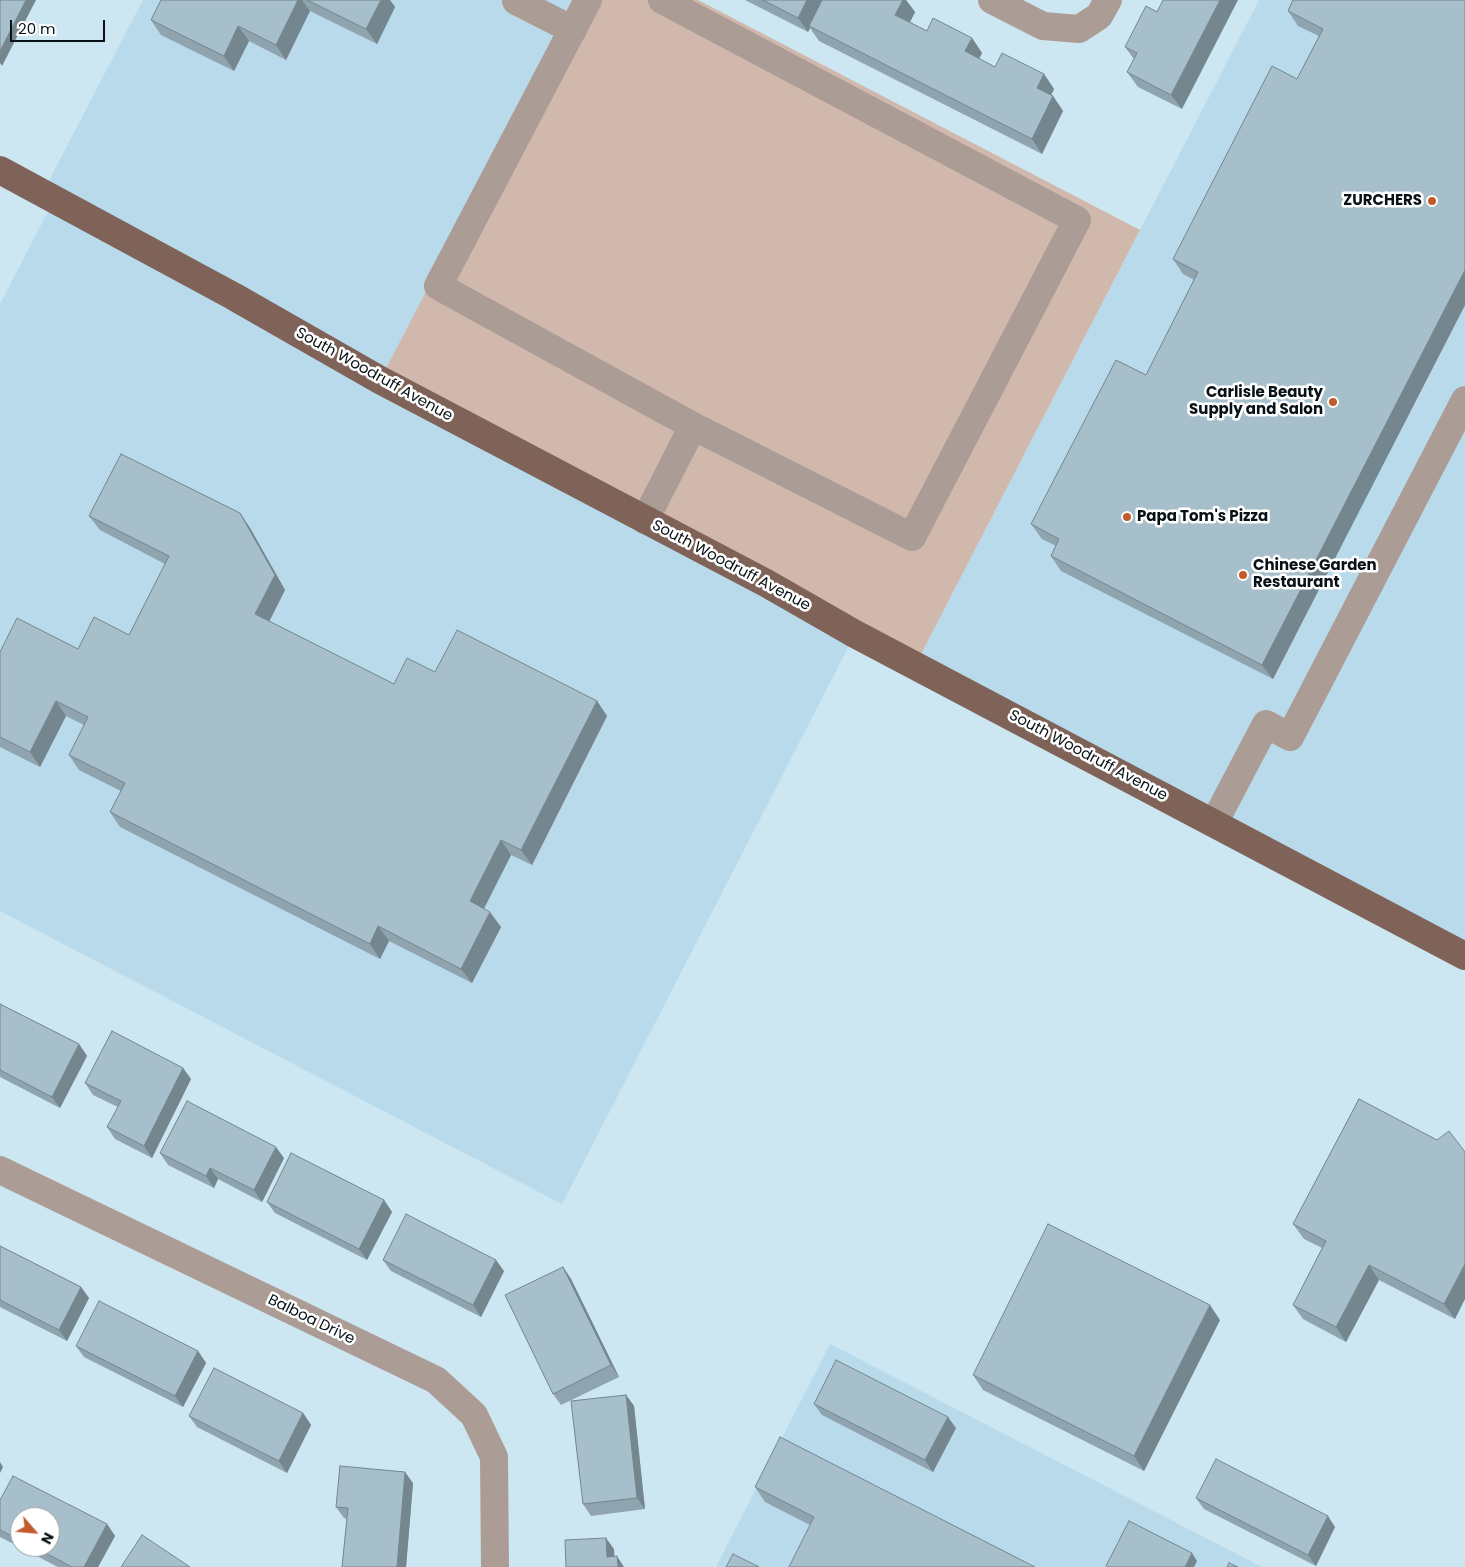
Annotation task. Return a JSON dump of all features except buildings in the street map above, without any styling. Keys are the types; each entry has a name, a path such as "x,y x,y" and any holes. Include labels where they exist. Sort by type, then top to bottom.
{"main road":[{"name":"South Woodruff Avenue","path":"0,170 233,296 380,380 766,584 855,634 1465,956"}],"street":[{"path":"588,0 438,286 692,426 912,538 1077,220 662,0"},
{"path":"992,0 1043,26 1078,29 1099,16 1108,0"},
{"path":"516,1 572,30"},
{"path":"1214,823 1266,724 1290,736 1465,400"},
{"path":"645,520 692,426"},
{"name":"Balboa Drive","path":"0,1170 436,1380 474,1415 494,1458 495,1567"}],"shaded area":[{"path":"143,0 578,0 855,634 562,1204 0,911 0,304 54,200 42,194"},
{"path":"578,0 698,0 1140,230 916,664 380,380"},
{"path":"1259,0 1465,0 1465,957 916,664"},
{"path":"830,1344 1262,1567 716,1567"}],"place":[{"name":"ZURCHERS","path":"1432,201"},
{"name":"Carlisle Beauty Supply and Salon","path":"1333,402"},
{"name":"Papa Tom's Pizza","path":"1127,517"},
{"name":"Chinese Garden Restaurant","path":"1243,575"}]}
